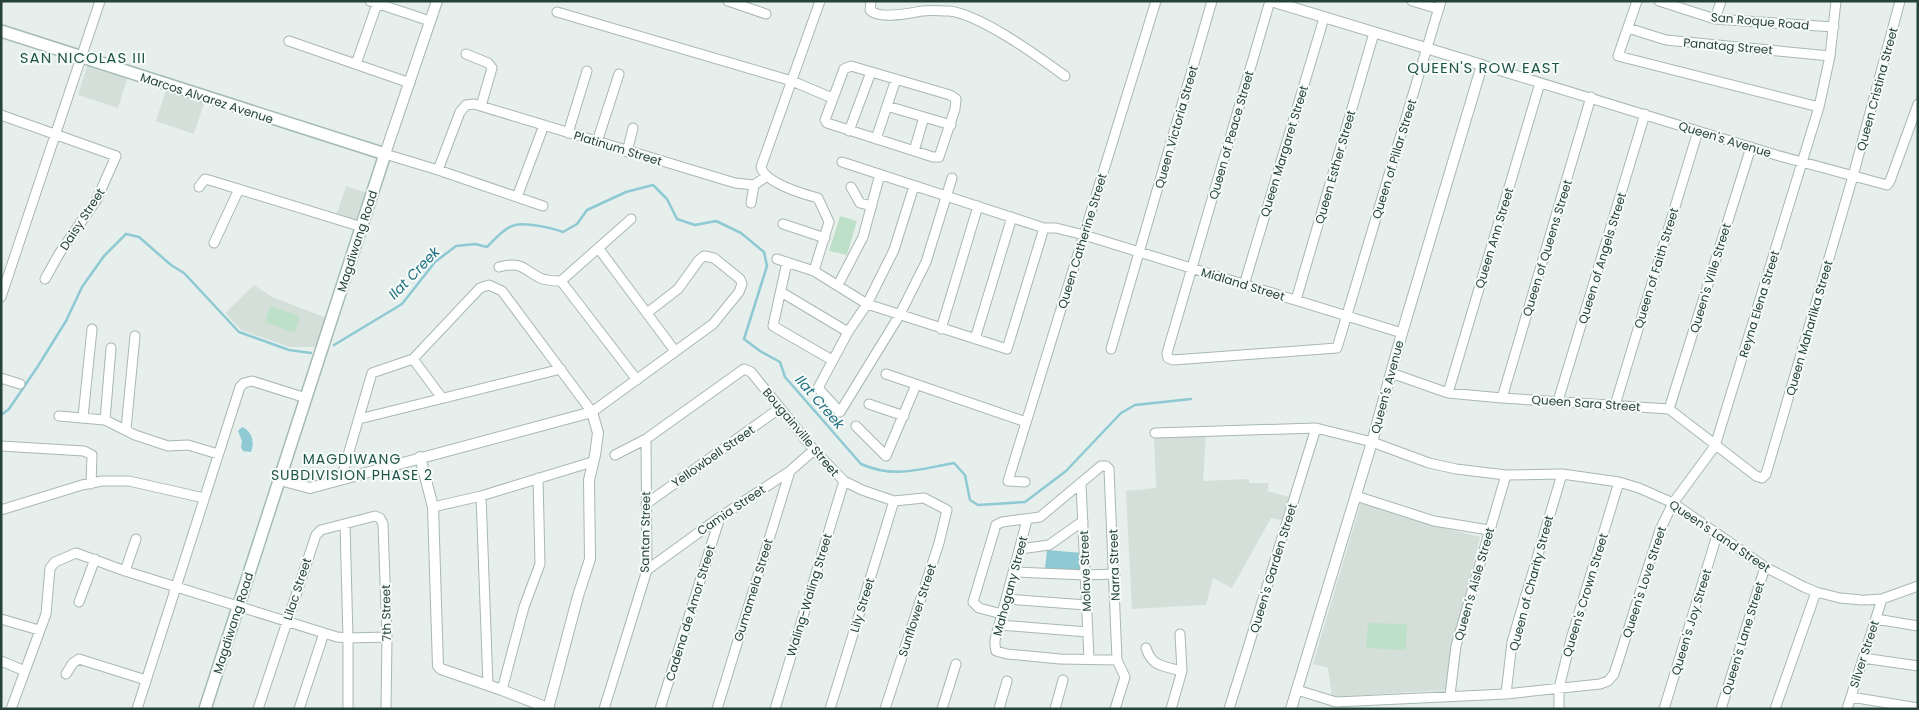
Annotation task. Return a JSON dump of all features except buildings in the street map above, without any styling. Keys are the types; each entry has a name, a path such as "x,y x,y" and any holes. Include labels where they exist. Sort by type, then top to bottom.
{"main road":[{"name":"Marcos Alvarez Avenue","path":"1,31 385,154"},
{"name":"Magdiwang Road","path":"205,709 385,154"}],"street":[{"path":"1,297 100,1"},
{"name":"Magdiwang Road","path":"385,154 436,1"},
{"path":"728,1 766,14"},
{"path":"814,271 829,222 818,198 792,190 767,176 762,172 761,167 820,1"},
{"path":"871,1 870,10 874,13 898,15 924,11 951,12 970,18 1004,35 1065,76"},
{"name":"Queen Catherine Street","path":"1025,482 1008,481 1156,1"},
{"name":"Queen Victoria Street","path":"1111,349 1212,1"},
{"name":"Queen's Avenue","path":"1271,1 1803,163 1886,185 1890,181 1918,104"},
{"name":"Queen of Peace Street","path":"1271,1 1167,353 1168,358 1173,360 1337,348 1348,316"},
{"path":"1412,1 1440,5"},
{"path":"1637,1 1618,56 1819,107"},
{"path":"1715,19 1721,1"},
{"name":"Reyna Elena Street","path":"1715,446 1819,107 1830,56 1836,1"},
{"name":"Queen Cristina Street","path":"1853,176 1900,1"},
{"path":"356,64 374,2 430,21"},
{"name":"San Roque Road","path":"1665,2 1715,19 1834,27"},
{"name":"Queen of Pillar Street","path":"1348,316 1440,5"},
{"path":"557,12 792,81 832,98"},
{"name":"Queen Margaret Street","path":"1244,284 1324,18"},
{"name":"Panatag Street","path":"1628,28 1666,40 1830,56"},
{"name":"Queen Esther Street","path":"1296,300 1374,33"},
{"path":"289,41 410,83"},
{"path":"466,54 488,63 492,68 482,106"},
{"name":"Queen's Avenue","path":"1292,709 1482,65"},
{"path":"851,66 896,79 956,99 956,109 939,157 933,157 831,126 825,120 844,69 847,67 851,66"},
{"path":"568,133 587,71"},
{"path":"849,131 871,72"},
{"path":"597,142 619,74"},
{"path":"876,139 896,79"},
{"name":"Queen Ann Street","path":"1448,393 1540,83"},
{"name":"Queen of Queens Street","path":"1502,398 1591,97"},
{"name":"Platinum Street","path":"438,170 460,112 466,104 482,106 627,152 754,186"},
{"path":"887,106 951,125"},
{"name":"Queen of Angels Street","path":"1558,401 1645,114"},
{"path":"1,115 56,135"},
{"path":"914,151 924,117"},
{"path":"517,197 544,125"},
{"path":"627,152 633,128"},
{"name":"Queen of Faith Street","path":"1615,405 1698,131"},
{"name":"Daisy Street","path":"45,279 59,254 97,199 116,156 56,135"},
{"name":"Queen's Ville Street","path":"1669,409 1751,147"},
{"path":"385,154 543,206"},
{"name":"Midland Street","path":"842,162 1044,228 1056,228 1084,236 1402,333"},
{"path":"838,286 863,236 880,174"},
{"path":"751,203 754,186 767,176"},
{"name":"Queen Maharlika Street","path":"1715,446 1756,476 1762,478 1766,474 1853,176"},
{"path":"914,186 894,250 867,304 848,332 818,388 840,412 899,316 926,262 952,178"},
{"path":"199,187 205,179 362,227"},
{"path":"851,187 860,203 872,206"},
{"path":"214,243 240,189"},
{"path":"941,329 978,206"},
{"path":"975,339 1012,217"},
{"path":"499,267 509,264 520,265 548,281 561,281 631,219"},
{"path":"783,224 825,238"},
{"path":"777,259 814,271 867,304 899,316 1007,349 1044,228"},
{"path":"599,249 675,351"},
{"path":"280,480 310,488 592,412 713,324 739,292 742,284 740,279 714,258 704,256 678,289 647,313"},
{"path":"787,262 773,326 832,360"},
{"path":"561,281 637,380"},
{"path":"341,479 372,373 413,359 480,288 488,286 502,290 592,412 598,434 589,480 590,558 548,709 502,690 441,669 438,666 433,507 420,457"},
{"path":"781,292 848,332"},
{"path":"83,417 92,329"},
{"path":"126,429 135,336"},
{"path":"105,420 111,348"},
{"path":"413,359 442,398"},
{"path":"359,419 561,369"},
{"name":"Bougainville Street","path":"646,439 744,370 751,372 814,450 844,481 862,490 894,501 924,498 947,510"},
{"name":"Queen Sara Street","path":"1391,373 1448,393 1669,409"},
{"path":"886,374 1026,422"},
{"path":"1,378 20,384"},
{"path":"137,709 240,387 244,383 252,381 306,398"},
{"path":"856,426 886,456 916,385"},
{"path":"869,404 904,416"},
{"name":"Yellowbell Street","path":"646,504 780,408"},
{"path":"1669,409 1715,446"},
{"path":"59,416 105,420 135,435 168,446 188,445 218,454"},
{"path":"1155,432 1316,428 1372,442"},
{"name":"Queen's Garden Street","path":"1229,709 1316,428"},
{"path":"615,455 646,439"},
{"name":"Santan Street","path":"604,709 647,570 646,439"},
{"name":"Queen's Land Street","path":"1372,442 1429,463 1456,469 1506,475 1562,474 1619,482 1639,488 1673,503 1765,567 1816,592 1840,598 1882,600"},
{"path":"1,446 84,451 92,455 91,484"},
{"name":"Queen's Love Street","path":"1297,690 1336,702 1450,695 1506,694 1600,684 1608,681 1614,674 1660,530 1673,503 1715,446"},
{"name":"Camia Street","path":"647,570 720,517 790,471 814,450"},
{"path":"433,507 480,496 592,462"},
{"name":"Narra Street","path":"1081,484 1102,466 1106,466 1109,469 1115,574 1117,660 1125,677 1115,709"},
{"name":"Gumamela Street","path":"716,709 790,471"},
{"name":"Queen of Charity Street","path":"1506,694 1512,642 1562,474"},
{"name":"Queen's Aisle Street","path":"1450,695 1456,646 1506,475"},
{"path":"502,690 524,607 540,564 538,478"},
{"path":"1,510 102,481 129,481 204,498"},
{"name":"Waling-Waling Street","path":"775,709 844,481"},
{"name":"Queen's Crown Street","path":"1560,709 1559,688 1571,639 1619,482"},
{"path":"1002,614 979,608 973,602 996,525 1002,522 1040,517 1081,484"},
{"name":"Molave Street","path":"1081,484 1089,659"},
{"path":"480,496 488,685"},
{"path":"1356,496 1434,521 1489,530"},
{"name":"Lily Street","path":"830,709 894,501"},
{"name":"Sunflower Street","path":"885,709 939,543 947,510"},
{"name":"Lilac Street","path":"258,709 316,535 321,530 375,516 380,518"},
{"name":"Cadena de Amor Street","path":"660,709 720,517"},
{"name":"7th Street","path":"380,518 383,524 387,637 386,709"},
{"name":"Mahogany Street","path":"1027,520 994,646 996,650 1060,659 1117,660"},
{"path":"1020,549 1049,545 1082,521"},
{"path":"345,524 348,709"},
{"name":"Queen's Joy Street","path":"1664,709 1717,535"},
{"path":"125,571 136,539"},
{"path":"11,709 46,614 51,565 76,553 125,571 324,633 348,638 387,637"},
{"path":"79,602 95,559"},
{"name":"Queen's Lane Street","path":"1721,709 1765,567"},
{"path":"1014,572 1084,575 1115,574"},
{"path":"1882,600 1918,586"},
{"path":"1775,709 1816,592"},
{"path":"1007,599 1086,605"},
{"name":"Silver Street","path":"1847,709 1882,600"},
{"path":"1,619 39,630"},
{"path":"1876,619 1918,626"},
{"path":"1000,625 1087,632"},
{"path":"300,709 324,633"},
{"path":"1171,709 1182,671 1180,634"},
{"path":"1146,648 1153,662 1182,671"},
{"path":"1863,658 1918,666"},
{"path":"66,674 72,663 79,660 146,680"},
{"path":"1,661 25,671"},
{"path":"942,709 956,664"},
{"path":"1055,709 1063,680"},
{"path":"999,709 1008,681"},
{"path":"1851,697 1918,708"},
{"path":"1,706 6,709"}],"shaded area":[{"path":"88,63 128,76 118,108 78,95"},
{"path":"167,87 205,100 194,134 156,121"},
{"path":"346,186 370,194 360,223 336,216"},
{"path":"254,285 272,297 327,318 317,347 290,347 241,330 225,313"},
{"path":"1206,435 1203,481 1249,479 1249,483 1269,483 1267,491 1290,497 1282,520 1271,518 1232,588 1213,578 1206,605 1132,609 1126,491 1156,488 1154,437"},
{"path":"1361,502 1423,523 1480,537 1455,640 1446,690 1332,697 1328,668 1313,664"}],"green space":[{"path":"840,216 857,221 847,255 829,251"},
{"path":"270,306 300,316 295,333 265,322"},
{"path":"1368,623 1407,624 1406,650 1366,648"}],"water":[{"path":"242,427 252,437 251,452 243,451 241,447 242,441 238,431"},
{"path":"1047,550 1082,553 1080,571 1045,568"}],"waterway":[{"name":"Ilat Creek","path":"334,345 402,304 435,262 456,246 475,244 487,247 507,229 520,224 539,226 563,232 577,224 587,210 626,192 653,185 667,199 677,219 695,225 716,221 741,233 764,252 767,266 744,339 780,362 785,377 861,464 873,469 896,472 954,463 965,475 970,500 978,505 1025,502 1066,471 1121,413 1135,405 1191,399"},
{"name":"Ilat Creek","path":"1,415 9,409 38,366 66,321 82,287 104,256 126,234 139,237 171,265 184,273 239,332 289,350 311,353"}],"district":[{"name":"SAN NICOLAS III","path":"83,57"},
{"name":"QUEEN'S ROW EAST","path":"1484,67"},
{"name":"MAGDIWANG SUBDIVISION PHASE 2","path":"352,468"}]}
